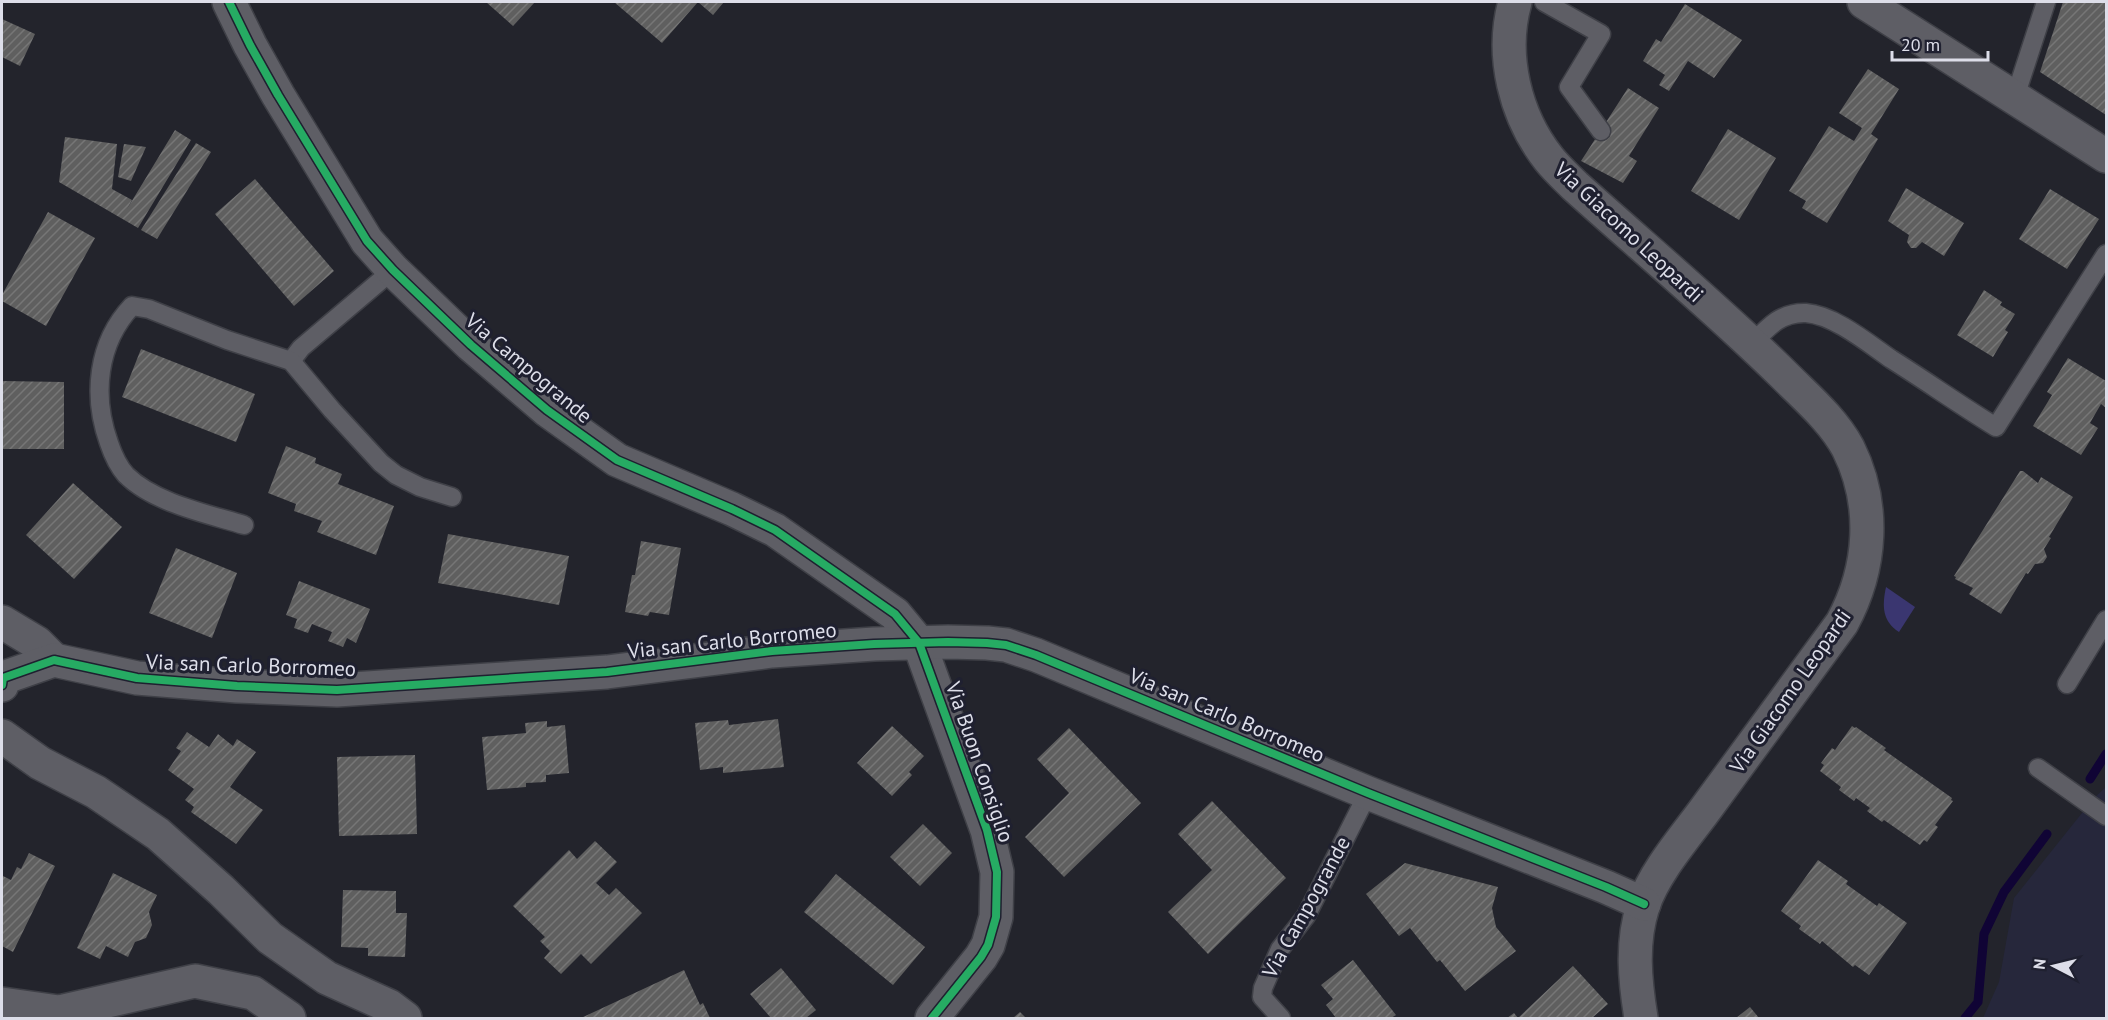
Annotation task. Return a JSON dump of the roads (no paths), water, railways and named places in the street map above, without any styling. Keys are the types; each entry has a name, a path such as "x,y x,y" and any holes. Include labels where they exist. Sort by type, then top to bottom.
{"street":[{"name":"Via Campogrande","path":"229,2 278,95 368,241 393,270 471,345 548,410 617,460 775,530 895,614 919,643"},
{"name":"Via Giacomo Leopardi","path":"1515,2 1510,30 1509,56 1514,85 1524,115 1549,159 1582,193 1752,344 1827,418 1847,447 1863,487 1866,505 1868,527 1863,570 1854,599 1842,623 1674,852 1644,904 1638,923 1635,952 1635,983 1641,1018"},
{"path":"1874,4 2106,156"},
{"path":"2,622 37,643 54,660 3,678 2,686"},
{"name":"Via san Carlo Borromeo","path":"54,660 137,678 237,686 337,690 607,672 772,651 919,643 1006,645 1036,655 1368,793 1606,886 1644,904"},
{"name":"Via Buon Consiglio","path":"919,643 987,830 997,872 997,909 988,945 933,1018"},
{"path":"2,736 40,763 96,792 158,834 222,890 270,938 327,978 389,1006 405,1018"},
{"path":"2,1004 59,1012 195,981 253,993 288,1018"}],"lane":[{"path":"1544,2 1601,34 1569,87 1601,131"},
{"path":"2015,97 2046,2"},
{"path":"1752,344 1774,321 1797,314 1818,315 1848,330 1996,427 2106,254"},
{"path":"291,361 301,348 393,270"},
{"path":"244,525 177,504 154,494 127,476 115,459 101,418 99,394 102,363 119,320 132,306 149,309 227,340 291,361 368,450 388,469 420,487 452,497"},
{"path":"2067,684 2106,620"},
{"path":"2038,768 2106,816"},
{"name":"Via Campogrande","path":"1281,1018 1262,997 1263,988 1280,949 1306,916 1368,793"}],"waterway":[{"path":"2090,779 2106,754"},
{"path":"1965,1018 1978,1002 1984,934 2004,892 2047,834"}]}
